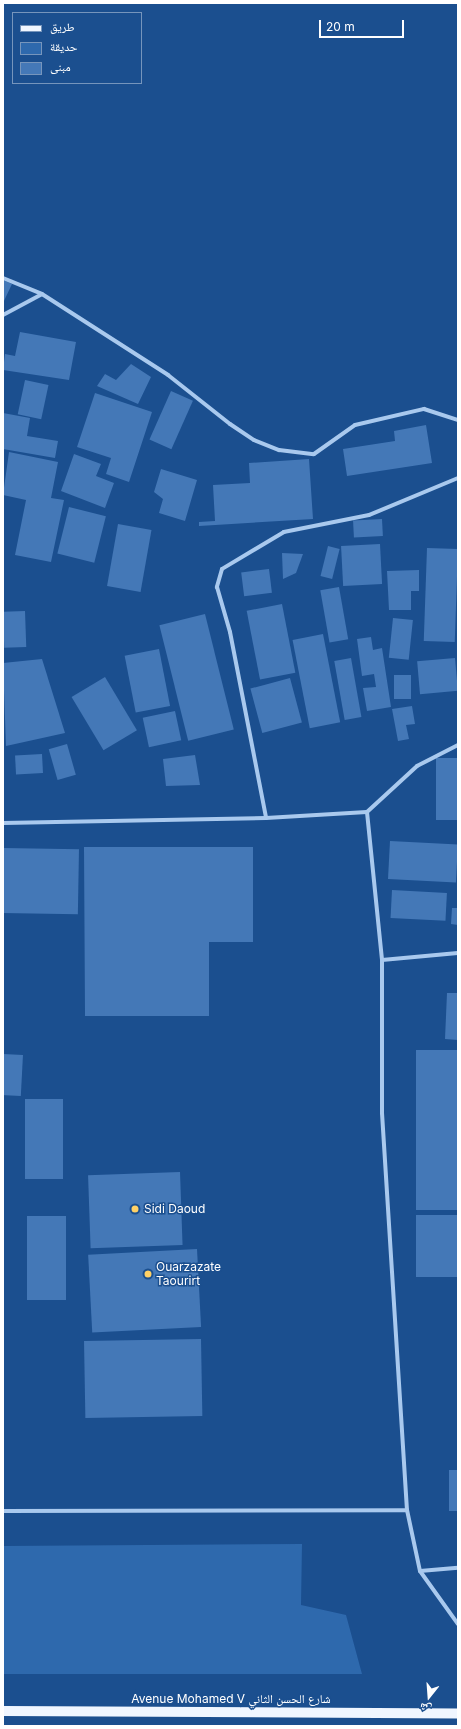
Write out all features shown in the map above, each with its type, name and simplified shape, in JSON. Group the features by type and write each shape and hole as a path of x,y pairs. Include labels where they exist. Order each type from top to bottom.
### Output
{"main road":[{"name":"Avenue Mohamed V شارع الحسن الثاني","path":"3,1711 458,1713"}],"street":[{"path":"3,278 42,294 168,375 236,428 254,440 279,450 314,454 355,425 424,409 458,420"},
{"path":"3,316 42,294"},
{"path":"266,818 230,632 217,587 222,570 284,532 369,515 458,478"},
{"path":"3,822 266,818 366,812 416,766 458,745"},
{"path":"366,812 382,960 382,1113 407,1510 420,1571 458,1624"},
{"path":"382,960 458,953"},
{"path":"3,1511 407,1510"},
{"path":"420,1571 458,1568"}],"green space":[{"path":"302,1544 301,1605 346,1615 362,1674 3,1674 3,1546"}],"building":[{"path":"3,280 12,284 3,303"},
{"path":"20,332 76,342 69,380 3,370 5,354 15,356"},
{"path":"131,364 151,377 138,404 97,386 105,374 116,380"},
{"path":"25,380 48,385 41,419 18,414"},
{"path":"171,391 193,401 171,449 149,439"},
{"path":"95,393 152,412 129,482 106,474 111,458 77,447"},
{"path":"3,413 30,418 27,436 58,441 55,458 3,449"},
{"path":"426,425 432,463 347,476 343,449 395,441 394,431"},
{"path":"9,452 58,462 51,498 64,500 51,562 15,555 26,500 3,495"},
{"path":"74,454 101,464 96,476 114,483 105,508 61,491"},
{"path":"309,459 313,519 199,526 199,522 215,521 213,485 250,483 249,463"},
{"path":"161,469 197,480 185,521 159,513 163,499 154,492"},
{"path":"69,507 106,516 94,563 57,554"},
{"path":"382,519 383,536 354,537 353,521"},
{"path":"118,524 151,530 141,592 107,586"},
{"path":"380,544 382,584 343,586 341,546"},
{"path":"328,546 340,549 332,579 321,576"},
{"path":"427,548 458,549 455,642 424,641"},
{"path":"282,553 303,554 296,573 283,579"},
{"path":"269,569 272,593 244,596 241,572"},
{"path":"419,570 419,591 411,591 411,610 389,610 387,571"},
{"path":"339,587 348,639 329,642 320,590"},
{"path":"282,604 295,673 260,680 247,611"},
{"path":"25,611 26,647 4,648 3,612"},
{"path":"205,614 234,729 188,741 159,625"},
{"path":"393,618 413,620 409,660 389,658"},
{"path":"323,634 340,722 310,728 293,640"},
{"path":"371,637 373,650 382,648 391,707 367,711 363,688 376,687 374,674 362,676 357,639"},
{"path":"159,649 170,706 136,713 125,656"},
{"path":"351,658 361,717 345,720 334,661"},
{"path":"455,658 458,691 420,694 417,661"},
{"path":"42,659 65,733 6,746 3,663"},
{"path":"394,675 411,675 411,699 394,699"},
{"path":"105,677 137,730 104,750 72,697"},
{"path":"290,678 302,722 262,733 250,689"},
{"path":"412,706 415,724 406,725 409,739 398,741 392,709"},
{"path":"175,711 181,740 149,747 143,718"},
{"path":"67,744 76,775 58,780 49,749"},
{"path":"42,754 43,773 16,774 15,755"},
{"path":"195,755 200,785 166,786 163,759"},
{"path":"436,758 458,758 458,820 436,820"},
{"path":"390,841 458,845 456,883 388,879"},
{"path":"84,847 253,847 253,942 209,942 209,1016 85,1016"},
{"path":"3,848 79,849 78,914 3,913"},
{"path":"392,890 447,893 445,921 391,918"},
{"path":"452,908 458,908 458,925 451,924"},
{"path":"447,993 458,993 458,1040 445,1039"},
{"path":"416,1050 458,1050 458,1210 416,1210"},
{"path":"3,1054 23,1055 21,1096 3,1095"},
{"path":"25,1099 63,1099 63,1179 25,1179"},
{"name":"Sidi Daoud","path":"180,1172 183,1245 91,1248 88,1175"},
{"path":"416,1215 458,1215 458,1277 416,1277"},
{"path":"27,1216 66,1216 66,1300 27,1300"},
{"path":"197,1249 201,1327 92,1333 88,1255"},
{"path":"201,1339 202,1416 85,1418 84,1341"},
{"path":"449,1470 458,1470 458,1511 449,1511"}],"place":[{"name":"Sidi Daoud","path":"135,1209"},
{"name":"Ouarzazate Taourirt","path":"148,1274"}]}
